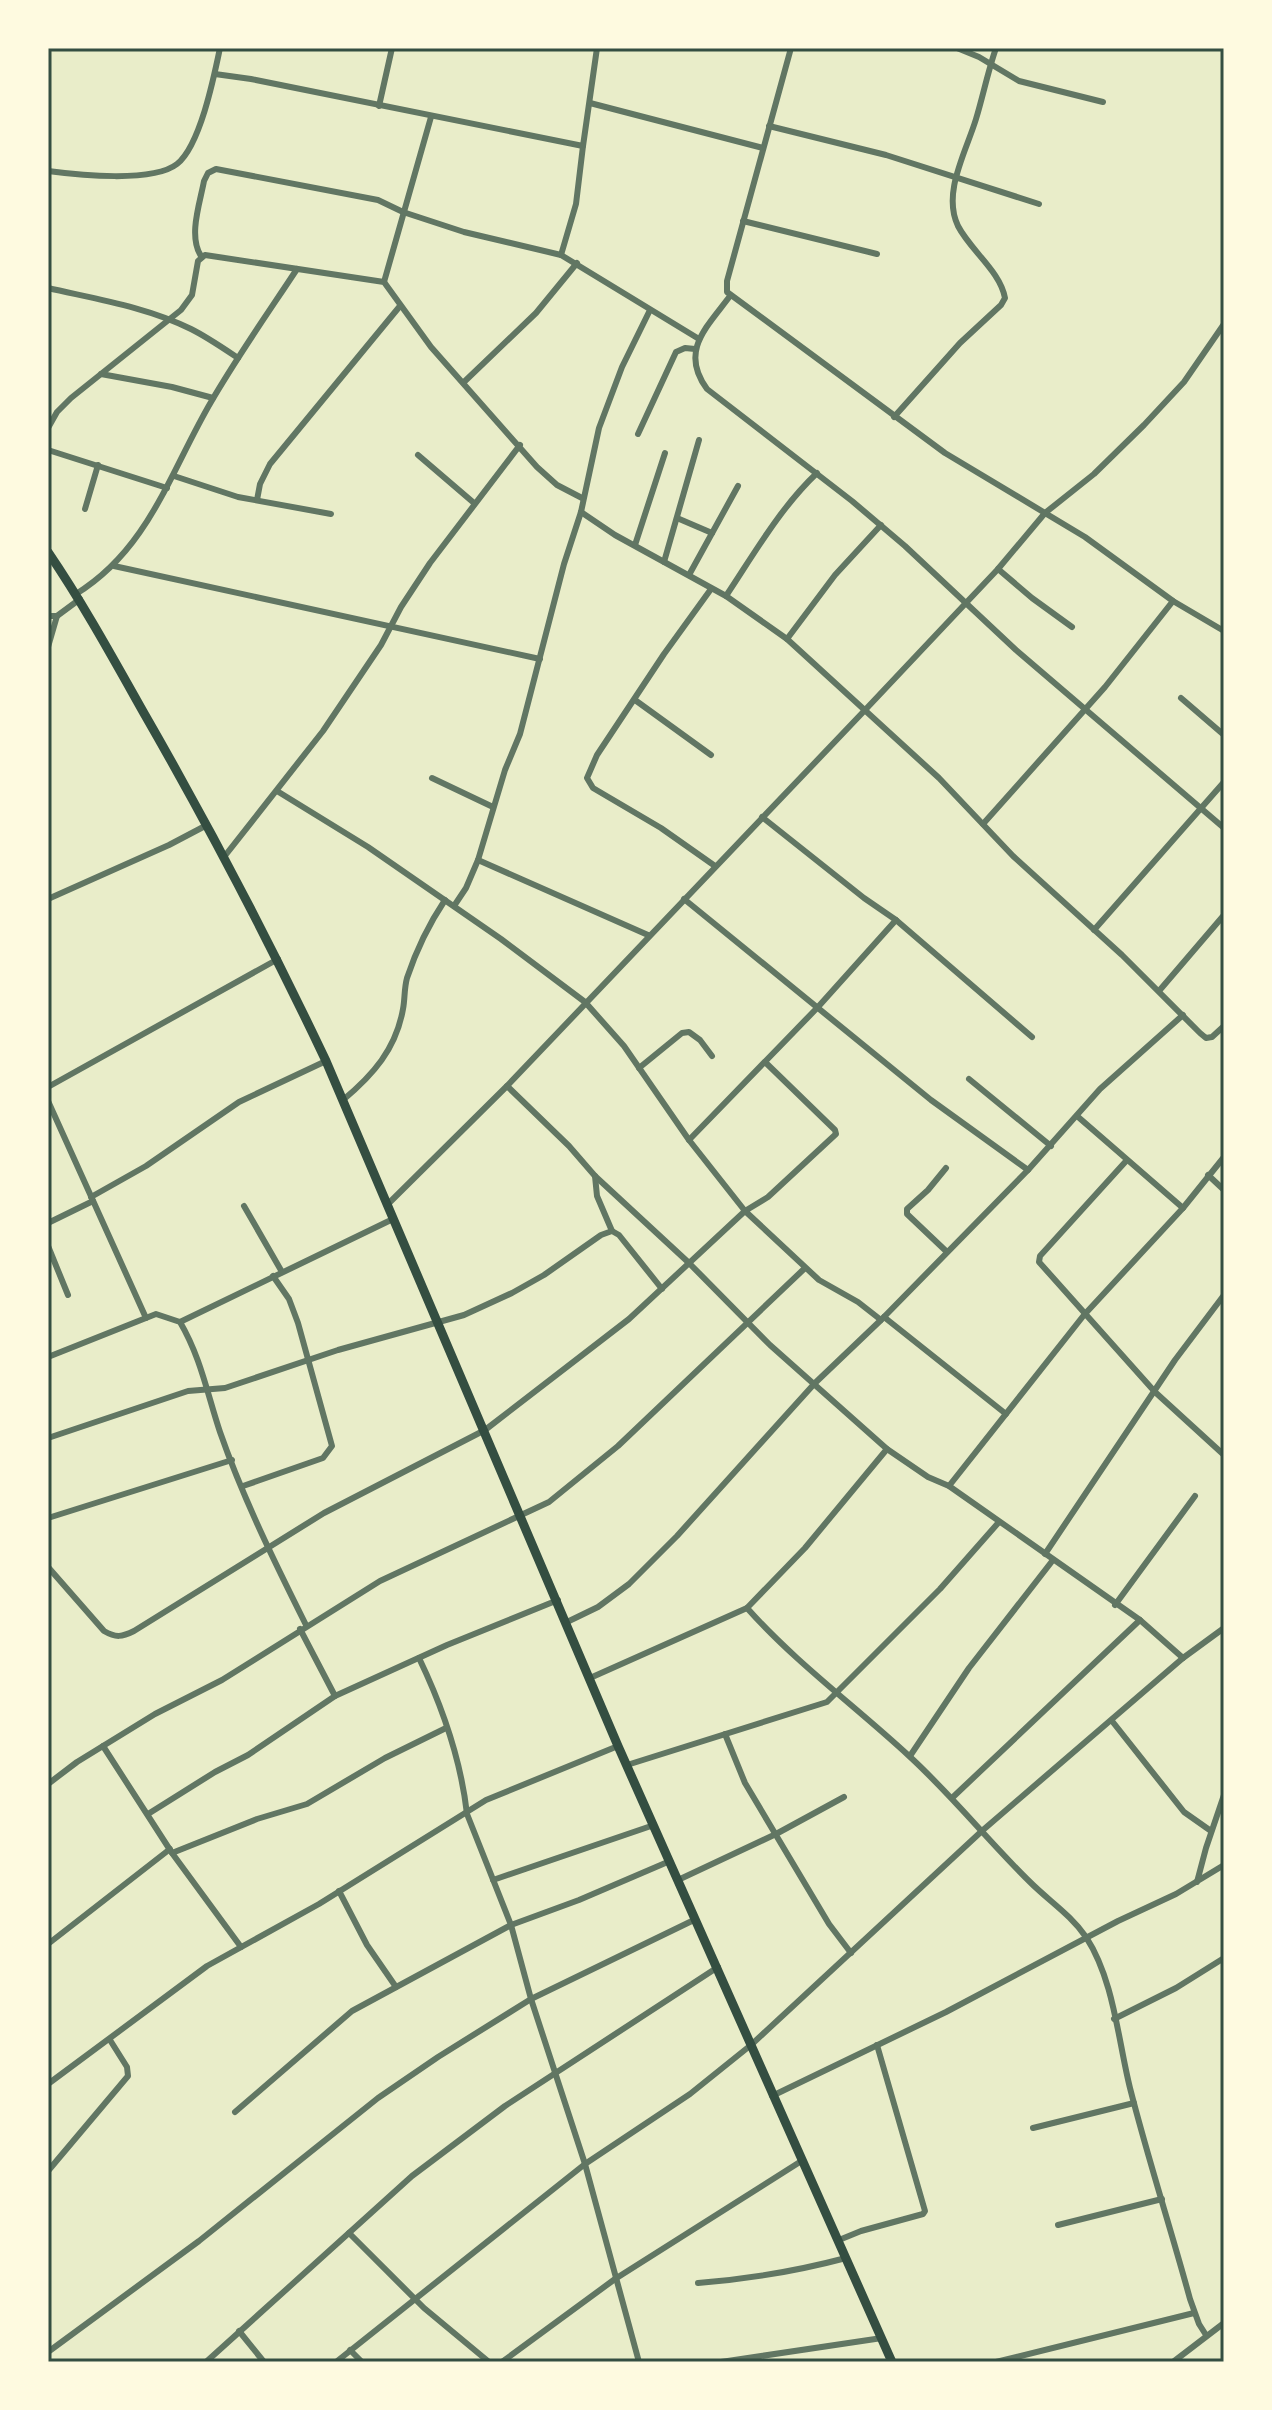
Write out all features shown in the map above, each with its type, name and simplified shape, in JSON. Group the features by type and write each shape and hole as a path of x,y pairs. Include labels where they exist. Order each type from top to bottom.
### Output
{"main road":[{"path":"48,552 78,596 207,825 278,959 326,1061 618,1746 892,2362"}],"street":[{"path":"48,171 120,176 155,173 175,166 186,155 193,141 215,74 220,48"},
{"path":"379,106 392,48"},
{"path":"561,255 576,204 597,48"},
{"path":"791,48 727,281 727,292 945,453 1085,537 1173,601 1224,631"},
{"path":"957,48 1019,81 1103,102"},
{"path":"894,417 1005,298 1003,288 972,249 953,212 957,176 996,48"},
{"path":"215,74 583,146"},
{"path":"590,103 763,148"},
{"path":"384,282 431,117"},
{"path":"769,126 874,151 1039,204"},
{"path":"48,428 57,412 71,398 171,320 192,295 201,256 195,248 194,238 204,181 208,173 216,169 378,200 403,212 464,232 561,255 699,339"},
{"path":"743,221 877,254"},
{"path":"201,256 384,282 431,347 546,476 582,498"},
{"path":"464,382 536,313 577,263"},
{"path":"48,647 57,616 114,566 149,520 213,398 297,269"},
{"path":"48,288 171,320 202,334 238,358"},
{"path":"730,296 695,349 695,366 707,389 881,525 1016,650 1224,828"},
{"path":"257,500 263,476 278,453 400,306"},
{"path":"454,906 478,860 493,807 520,734 611,392 650,310"},
{"path":"388,1204 507,1086 866,709 998,569 1045,513 1094,474 1144,425 1184,382 1224,324"},
{"path":"638,434 676,352 685,348 695,349"},
{"path":"101,374 213,398"},
{"path":"664,562 699,440"},
{"path":"224,857 323,731 430,563 520,445"},
{"path":"48,450 167,488"},
{"path":"635,545 665,453"},
{"path":"418,455 474,503"},
{"path":"85,509 98,465"},
{"path":"726,596 774,525 817,473"},
{"path":"174,476 216,491 331,514"},
{"path":"689,575 738,486"},
{"path":"581,512 615,535 726,596 787,639 866,709 1013,856 1206,1038 1212,1037 1224,1026"},
{"path":"677,518 712,533"},
{"path":"787,639 835,575 881,525"},
{"path":"114,566 540,659"},
{"path":"998,569 1072,627"},
{"path":"711,589 597,755 588,773 588,783 715,866"},
{"path":"983,824 1135,652 1173,601"},
{"path":"48,616 57,616"},
{"path":"1181,698 1224,735"},
{"path":"635,700 711,755"},
{"path":"432,778 493,807"},
{"path":"1094,930 1224,782"},
{"path":"277,791 368,847 585,1002 600,1017 745,1211 819,1280 883,1318 1006,1414"},
{"path":"762,817 896,920 1032,1037"},
{"path":"48,899 207,825"},
{"path":"478,860 648,935"},
{"path":"684,899 931,1100 1028,1170"},
{"path":"343,1100 375,1072 387,1054 399,1024 408,977 432,921 445,900"},
{"path":"1159,991 1224,915"},
{"path":"689,1140 818,1007 896,920"},
{"path":"48,1087 278,959"},
{"path":"567,1622 598,1607 629,1584 677,1536 815,1383 1028,1170 1100,1089 1183,1015"},
{"path":"639,1068 682,1033 689,1032 700,1040 712,1056"},
{"path":"48,1223 146,1166 239,1102 326,1061"},
{"path":"48,1567 51,1576 104,1631 122,1637 324,1513 485,1430 629,1319 745,1211 768,1197 836,1134 765,1062"},
{"path":"969,1079 1051,1146"},
{"path":"507,1086 595,1176 688,1262 748,1323 887,1449 928,1477 949,1486 1140,1620 1183,1658"},
{"path":"48,1101 51,1118 146,1318"},
{"path":"1077,1116 1183,1208"},
{"path":"949,1486 1084,1315 1183,1208 1224,1157"},
{"path":"1127,1160 1040,1256 1041,1267 1155,1392 1224,1453"},
{"path":"946,1168 907,1209 907,1214 947,1252"},
{"path":"1208,1175 1224,1190"},
{"path":"595,1176 597,1196 612,1231 619,1235 662,1289"},
{"path":"244,1206 282,1272"},
{"path":"180,1322 393,1219"},
{"path":"48,1438 188,1391 210,1391 464,1315 544,1275 601,1235 612,1231"},
{"path":"48,1246 68,1295"},
{"path":"48,1784 155,1714 232,1673 303,1627 420,1561 549,1502 618,1446 805,1268"},
{"path":"243,1486 323,1458 329,1452 330,1439 289,1299 273,1276"},
{"path":"1045,1554 1175,1360 1224,1295"},
{"path":"48,1357 156,1314 180,1322 193,1347 210,1391 220,1431 268,1548 335,1696"},
{"path":"590,1678 747,1608 805,1548 887,1449"},
{"path":"48,1518 232,1460"},
{"path":"1115,1605 1195,1496"},
{"path":"627,1765 827,1702 940,1589 999,1522"},
{"path":"910,1756 969,1668 1053,1560"},
{"path":"148,1814 248,1755 335,1696 558,1600"},
{"path":"747,1608 776,1641 910,1756 1030,1882 1058,1905 1087,1939 1102,1973 1134,2103 1194,2313 1206,2335"},
{"path":"952,1798 1140,1620"},
{"path":"336,2362 585,2164 690,2094 751,2045 983,1830 1183,1658 1224,1628"},
{"path":"419,1658 434,1690 446,1728 465,1795 467,1814 511,1925 531,1999 585,2164 639,2362"},
{"path":"1112,1721 1184,1812 1211,1831"},
{"path":"48,1944 171,1851 307,1804 385,1758 446,1728"},
{"path":"725,1734 745,1783 829,1924 851,1953"},
{"path":"103,1746 171,1851 241,1947"},
{"path":"48,2084 207,1966 339,1891 486,1800 618,1746"},
{"path":"1197,1882 1224,1795"},
{"path":"678,1880 776,1834 844,1797"},
{"path":"493,1880 654,1825"},
{"path":"235,2112 352,2011 511,1925 670,1861"},
{"path":"772,2096 1087,1939 1224,1865"},
{"path":"339,1891 367,1945 396,1987"},
{"path":"48,2352 199,2241 378,2098 531,1999 696,1919"},
{"path":"1114,2019 1176,1988 1224,1958"},
{"path":"206,2362 412,2176 505,2106 718,1967"},
{"path":"48,2171 128,2076 127,2067 110,2040"},
{"path":"839,2240 923,2214 926,2208 877,2045"},
{"path":"1033,2128 1134,2103"},
{"path":"502,2362 615,2279 803,2160"},
{"path":"1058,2225 1162,2199"},
{"path":"349,2233 414,2298 489,2362"},
{"path":"698,2283 750,2279 846,2258"},
{"path":"996,2362 1194,2313"},
{"path":"1176,2361 1224,2323"},
{"path":"239,2331 264,2362"},
{"path":"721,2362 882,2338"},
{"path":"350,2350 362,2362"}]}
